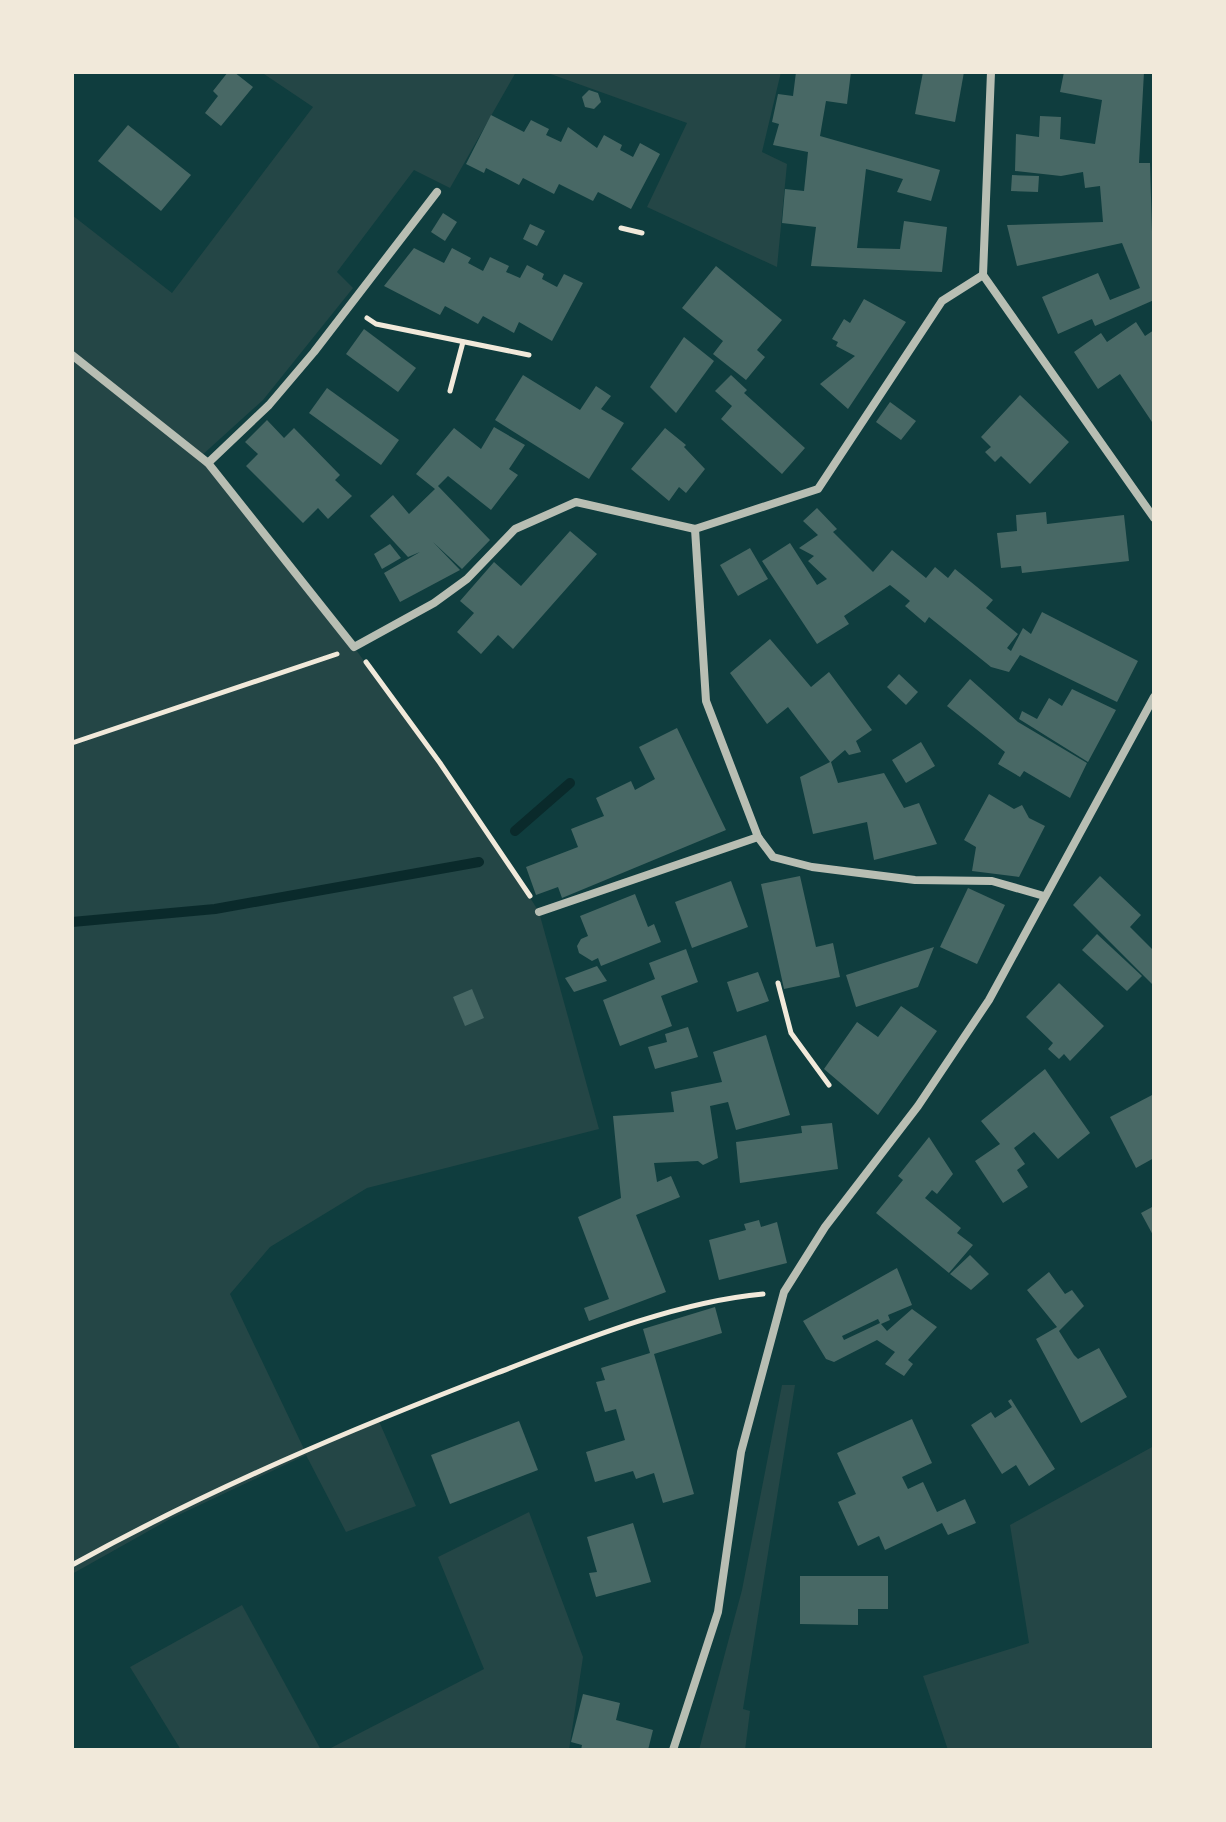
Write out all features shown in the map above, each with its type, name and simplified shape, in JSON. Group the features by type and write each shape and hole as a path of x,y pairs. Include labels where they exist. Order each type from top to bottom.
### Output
{"street":[{"path":"991,72 983,275 1154,518"},
{"path":"208,463 269,405 437,192"},
{"path":"72,355 208,463 354,647 434,603 467,579 515,529 576,502 695,529 818,489 942,301 983,275"},
{"path":"695,529 706,701 758,837 773,857 812,867 915,880 992,881 1044,896"},
{"path":"673,1750 718,1612 741,1452 784,1292 825,1227 918,1106 989,1000 1154,697"},
{"path":"539,912 758,837"}],"path":[{"path":"621,228 642,233"},
{"path":"349,307 376,324 529,355"},
{"path":"450,391 463,342"},
{"path":"72,743 301,669 354,647 484,826 539,912"},
{"path":"778,983 791,1033 829,1085"},
{"path":"72,1565 167,1512 289,1455 554,1351 729,1297 784,1292"}],"shaded area":[{"path":"261,72 516,72 450,188 414,170 337,272 353,288 263,400 200,457 354,647 501,851 539,912 599,1129 367,1188 270,1247 230,1294 304,1449 378,1419 416,1506 346,1532 306,1455 170,1519 72,1574 72,215 172,293 313,107"},
{"path":"545,72 781,72 762,152 787,164 777,267 647,207 687,123"},
{"path":"782,1385 795,1385 743,1709 750,1711 745,1750 699,1750 742,1590"},
{"path":"1154,1446 1154,1750 948,1750 923,1676 1029,1643 1010,1525"},
{"path":"529,1512 583,1657 569,1750 327,1750 484,1669 438,1557"},
{"path":"242,1605 321,1750 181,1750 130,1667"}],"building":[{"path":"228,72 234,72 253,87 221,126 205,113 218,96 213,91"},
{"path":"796,72 851,72 847,104 826,101 820,136 940,170 931,201 897,192 903,179 866,169 857,248 900,249 904,221 947,227 942,272 811,266 816,227 782,223 785,189 804,191 808,152 773,145 779,124 772,122 778,94 793,96"},
{"path":"923,72 964,72 955,122 915,114"},
{"path":"1064,72 1144,72 1139,163 1150,163 1154,300 1095,326 1092,319 1058,334 1042,297 1098,273 1110,300 1140,288 1122,243 1017,266 1007,225 1103,222 1100,186 1085,188 1083,172 1061,176 1015,171 1016,134 1039,137 1040,116 1061,117 1060,139 1095,144 1102,100 1060,92"},
{"path":"589,90 598,93 601,102 594,109 585,107 582,97"},
{"path":"491,115 524,132 531,120 549,129 546,135 561,142 568,127 597,148 604,135 622,145 620,150 633,157 640,143 660,154 631,209 598,192 593,201 559,184 554,194 523,178 519,185 486,168 484,173 466,164"},
{"path":"128,125 191,175 161,211 98,161"},
{"path":"1012,175 1039,176 1038,192 1011,191"},
{"path":"443,213 457,222 445,241 431,232"},
{"path":"530,224 545,231 537,246 523,239"},
{"path":"414,248 444,263 452,248 471,258 468,263 483,271 490,257 509,266 506,272 520,278 527,265 544,274 542,279 557,287 564,274 583,283 552,341 519,322 514,333 483,316 478,324 445,306 440,315 384,286"},
{"path":"716,266 782,320 757,350 765,357 746,380 713,354 723,341 682,308"},
{"path":"864,299 906,322 848,409 820,384 855,356 836,346 838,342 832,339 844,319 850,323"},
{"path":"1136,322 1145,336 1154,330 1154,425 1120,374 1098,389 1074,352 1101,333 1107,342"},
{"path":"364,329 416,368 398,392 346,354"},
{"path":"684,337 714,361 676,413 650,387"},
{"path":"523,375 580,410 596,386 611,396 601,409 624,423 589,479 495,420"},
{"path":"731,375 747,390 744,393 805,448 782,474 721,419 732,406 715,391"},
{"path":"327,388 399,440 381,465 309,413"},
{"path":"1020,395 1069,442 1030,484 1001,456 995,462 985,452 991,447 981,437"},
{"path":"890,402 916,421 901,440 876,422"},
{"path":"267,420 284,438 294,428 340,475 335,480 352,496 328,519 318,508 303,523 246,466 258,454 245,442"},
{"path":"494,427 525,445 509,469 518,475 491,510 448,476 438,486 490,540 462,569 433,542 460,570 400,602 384,573 420,552 408,557 370,516 393,495 409,514 435,489 416,474 454,428 481,449"},
{"path":"665,428 686,445 684,447 705,469 686,493 679,487 669,501 631,469"},
{"path":"817,508 837,529 833,532 873,572 892,550 926,578 935,567 948,578 955,569 993,600 986,608 1018,634 1007,648 1011,651 1023,628 1031,634 1042,612 1138,661 1117,702 1020,655 1009,672 991,667 929,617 925,623 905,606 910,601 890,585 844,616 849,624 817,644 762,561 790,543 817,585 827,579 808,561 814,556 799,548 818,535 803,521"},
{"path":"1046,512 1047,524 1124,515 1129,561 1022,573 1021,566 1001,568 997,533 1017,531 1016,515"},
{"path":"570,531 597,554 513,649 498,635 481,654 457,632 474,613 460,601 494,562 521,586"},
{"path":"390,544 401,558 382,569 374,554"},
{"path":"750,548 768,579 738,596 720,565"},
{"path":"770,639 811,687 829,672 872,730 856,741 861,752 849,755 845,750 831,762 838,783 884,773 904,808 919,803 937,844 874,860 867,822 813,834 800,777 830,762 788,707 767,724 730,673"},
{"path":"899,674 918,692 906,705 887,687"},
{"path":"970,679 1018,722 1087,763 1070,798 1024,771 1020,777 998,764 1005,752 947,706"},
{"path":"1072,689 1116,710 1088,762 1019,719 1022,711 1037,719 1049,698 1062,706"},
{"path":"677,728 726,830 562,898 558,887 536,895 526,867 578,847 571,829 604,816 596,798 631,781 635,790 655,779 639,747"},
{"path":"921,742 935,766 906,783 892,760"},
{"path":"989,794 1014,809 1022,805 1029,818 1045,826 1019,877 972,871 976,847 964,840"},
{"path":"800,876 816,947 833,943 840,977 784,989 761,884"},
{"path":"1100,876 1141,915 1130,927 1154,951 1154,986 1073,905"},
{"path":"731,881 748,927 692,948 675,902"},
{"path":"968,888 1005,905 977,964 940,947"},
{"path":"635,894 648,927 654,924 661,942 601,966 598,958 592,961 579,953 577,946 581,939 588,936 580,916"},
{"path":"1097,934 1142,976 1127,991 1082,950"},
{"path":"934,947 918,987 856,1007 846,975"},
{"path":"686,949 698,982 661,996 672,1026 620,1046 603,1000 655,979 649,963"},
{"path":"597,966 607,981 574,992 565,978"},
{"path":"758,972 769,1001 737,1012 727,982"},
{"path":"1059,983 1104,1026 1070,1061 1064,1054 1059,1059 1048,1049 1053,1043 1026,1017"},
{"path":"472,989 484,1018 465,1026 453,997"},
{"path":"901,1006 937,1031 878,1115 824,1069 857,1022 878,1037"},
{"path":"688,1027 698,1057 655,1069 648,1047 667,1042 665,1034"},
{"path":"766,1035 790,1115 736,1130 728,1102 710,1106 718,1158 703,1165 698,1161 654,1163 657,1182 671,1176 680,1197 636,1215 666,1292 589,1321 584,1308 609,1299 578,1217 621,1198 613,1116 674,1112 671,1092 722,1082 713,1052"},
{"path":"1045,1069 1090,1133 1058,1159 1034,1132 1014,1148 1025,1164 1017,1170 1028,1187 1003,1203 975,1161 1000,1144 981,1121"},
{"path":"1154,1094 1154,1158 1136,1168 1110,1117"},
{"path":"832,1123 838,1169 740,1183 736,1142 802,1133 801,1126"},
{"path":"929,1137 953,1174 937,1194 932,1190 925,1198 961,1228 957,1233 973,1245 949,1273 876,1213 903,1180 898,1176"},
{"path":"1154,1206 1154,1237 1141,1213"},
{"path":"759,1220 761,1227 777,1222 787,1263 719,1280 709,1240 746,1230 744,1224"},
{"path":"970,1255 989,1274 971,1290 950,1274"},
{"path":"897,1268 912,1305 888,1315 890,1320 881,1324 887,1331 912,1309 937,1327 908,1360 913,1364 904,1376 885,1364 895,1352 877,1340 834,1362 826,1359 803,1321","holes":["878,1319 880,1323 844,1340 842,1336"]},
{"path":"1049,1272 1065,1294 1072,1290 1084,1306 1059,1331 1078,1359 1099,1348 1127,1397 1081,1423 1036,1339 1057,1327 1027,1290"},
{"path":"715,1307 722,1333 654,1354 694,1494 663,1503 654,1473 636,1479 633,1471 595,1482 586,1452 625,1440 616,1409 605,1412 596,1382 605,1380 601,1368 650,1353 643,1329"},
{"path":"1011,1399 1055,1469 1029,1486 1016,1465 1002,1474 971,1425 991,1412 995,1418 1012,1407 1008,1401"},
{"path":"912,1419 932,1463 902,1477 908,1489 923,1482 937,1512 965,1499 976,1523 948,1535 942,1523 885,1550 879,1536 858,1546 838,1502 856,1494 837,1453"},
{"path":"519,1421 538,1470 450,1504 431,1455"},
{"path":"633,1523 651,1582 596,1597 589,1573 597,1572 587,1537"},
{"path":"800,1576 888,1576 888,1609 858,1609 858,1625 800,1624"},
{"path":"583,1694 620,1703 616,1720 653,1730 648,1750 581,1750 582,1745 571,1742"}],"waterway":[{"path":"515,831 570,783"},
{"path":"72,922 215,909 479,862"}]}
